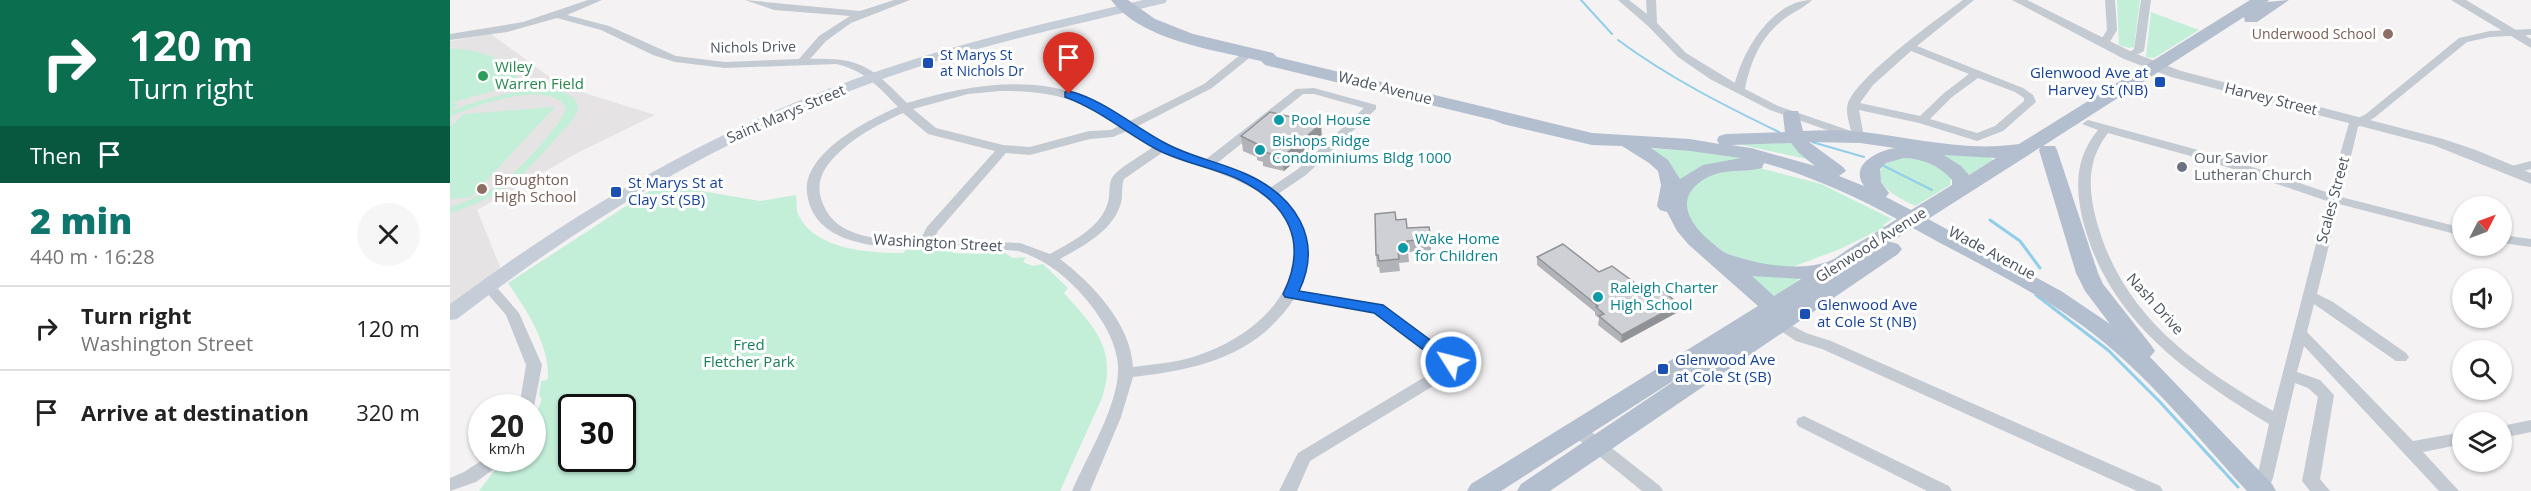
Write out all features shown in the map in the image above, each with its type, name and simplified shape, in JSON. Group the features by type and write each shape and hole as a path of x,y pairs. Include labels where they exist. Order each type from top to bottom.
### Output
{"main road":[{"name":"Saint Marys Street","path":"450,314 589,215 689,157 776,116 875,77 983,44 1116,5 1160,0"},
{"name":"Glenwood Avenue","path":"2038,149 2096,127 2163,69 2261,0"},
{"name":"Glenwood Avenue","path":"1480,491 1775,315 2163,69 2281,0"},
{"name":"Wade Avenue","path":"1116,5 1128,24 1146,32 1499,116 1555,132 1621,141 1729,150 1832,176 2053,296 2092,321 2141,362 2269,487"},
{"name":"Wade Avenue","path":"1116,5 1161,28 1267,57 1271,61"},
{"name":"Wade Avenue","path":"1499,116 1506,115 1593,134 1707,142 1784,157 1879,193 2072,298 2109,324 2144,352 2269,487"},
{"path":"1792,116 1796,137 1808,153 1832,176"},
{"path":"1707,142 1796,137 1858,137 1942,149 1982,152 2038,149 2093,286 2144,352"},
{"path":"1858,137 1934,157 1954,168 1962,179 1962,189"},
{"path":"1621,141 1644,152 1663,166 1669,174 1672,184 1667,210 1680,235 1775,315"},
{"path":"1982,152 2011,165"},
{"path":"1879,193 1869,177 1870,168 1877,160 1905,153 1934,157"},
{"path":"1775,315 1714,254 1693,239 1679,218 1678,198 1683,188 1692,179 1710,169 1743,163 1767,165 1809,175 1832,176"},
{"name":"Glenwood Avenue","path":"1937,211 1962,189 2011,165"},
{"name":"Glenwood Avenue","path":"1530,491 1598,446 1775,315 1833,268 1905,232"},
{"path":"1714,254 1741,266 1776,273 1833,268"}],"street":[{"path":"450,37 502,30 556,15 597,0"},
{"path":"750,0 774,7 861,14"},
{"path":"802,62 813,46 826,34 861,14 905,0"},
{"path":"1623,0 1653,24 1663,37 1689,60 1739,90 1792,116 1858,137 1853,105 1865,86 1969,0"},
{"path":"1651,0 1653,24"},
{"path":"1739,90 1746,59 1754,44 1779,18 1807,0"},
{"name":"Harvey Street","path":"2018,0 2128,56 2163,69 2449,145 2531,179"},
{"path":"2104,44 2112,30 2110,0"},
{"path":"2128,56 2139,51 2146,0"},
{"path":"2457,0 2531,44"},
{"name":"Nichols Drive","path":"556,15 605,28 657,53 675,59 725,65 843,62 862,68 875,77 932,131 1003,149 1030,151 1089,135 1113,133 1130,126 1208,86 1244,57"},
{"path":"2358,121 2370,116 2463,40 2511,32 2531,32"},
{"path":"1853,105 1922,120 1965,135 1986,136 2001,127 2030,102 2029,97 2019,90 1911,47"},
{"path":"1922,120 1948,95 1977,73"},
{"name":"Washington Street","path":"1081,491 1114,410 1126,373 1122,347 1115,328 1103,310 1050,259 1020,247 879,242 850,236 831,227 817,211 813,195 814,181 821,166 838,148 867,127 906,108 976,91 1025,87 1046,89 1086,100 1162,147 1242,176 1270,194 1293,218 1302,240 1299,277 1274,316 1232,346 1186,364 1126,373"},
{"path":"1209,163 1300,91 1314,91 1372,107 1302,172 1270,194"},
{"name":"Scales Street","path":"2269,487 2277,422 2333,199 2353,125 2358,121"},
{"path":"2096,127 2216,159 2333,199 2452,229"},
{"name":"Nash Drive","path":"2096,127 2088,152 2084,179 2090,225 2097,252 2111,281 2129,305 2181,356 2241,400 2277,422"},
{"path":"1050,259 1082,240 1101,223 1116,201 1114,184 1119,177 1162,147"},
{"path":"925,244 932,230 1003,149"},
{"path":"2512,170 2531,165"},
{"path":"2512,240 2531,243"},
{"path":"488,286 512,314 534,365 529,394"},
{"path":"1288,491 1304,457 1438,376 1451,362 1378,309 1290,294"},
{"path":"2309,296 2328,305 2402,357"},
{"path":"1775,315 1787,331 1815,343 1826,345 2154,491"},
{"path":"2300,333 2450,491"},
{"path":"2289,375 2314,384 2326,395 2311,481 2321,491"},
{"path":"1804,422 1942,491"},
{"path":"2512,430 2531,426"},
{"path":"1579,430 1654,491"},
{"path":"2410,448 2452,440"},
{"path":"450,485 477,472"}],"shaded area":[{"name":"Broughton High School","path":"491,34 562,86 655,115 579,152 477,210 501,269 450,305 450,41"}],"green space":[{"path":"2117,0 2140,0 2134,47 2119,45"},
{"path":"2151,12 2199,30 2154,58 2146,57"},
{"path":"450,49 480,53 502,62 511,68 516,76 517,84 451,103 458,104 451,111 498,96 538,89 556,90 570,95 578,105 571,121 523,173 485,199 450,213 450,207 483,194 507,179 548,136 566,108 558,99 545,95 529,95 493,101 450,117"},
{"path":"555,107 471,197 450,199 450,127 464,114"},
{"path":"1792,139 1811,160 1738,144"},
{"path":"1643,148 1708,152 1750,159 1682,182"},
{"path":"1938,154 1989,156 1993,160 1970,174 1966,174"},
{"path":"1902,157 1931,161 1951,177 1950,185 1915,206 1898,197 1883,185 1879,173 1884,164"},
{"path":"1752,166 1821,184 1892,219 1883,225 1885,227 1840,249 1792,267 1763,266 1724,254 1689,228 1684,197 1706,174"},
{"name":"Fred Fletcher Park","path":"660,184 760,201 796,195 798,214 806,226 817,235 844,247 890,253 903,253 908,248 953,247 953,253 979,254 999,250 1012,258 1026,257 1023,262 1033,266 1043,264 1068,288 1064,293 1085,317 1100,340 1105,352 1106,381 1102,398 1060,491 479,491 493,472 546,472 546,394 539,394 541,381 547,380 548,377 547,364 541,339 508,283"},
{"path":"1742,273 1797,278 1799,280 1773,297"}],"building":[{"path":"1270,112 1321,124 1282,157 1261,151 1264,148 1255,146 1257,144 1241,136"},
{"path":"1395,212 1396,220 1406,219 1407,228 1429,227 1431,239 1407,241 1408,250 1398,251 1399,259 1379,261 1376,255 1375,214"},
{"name":"Raleigh Charter High School","path":"1563,244 1599,272 1612,266 1646,291 1656,286 1679,304 1622,335 1599,316 1604,314 1596,307 1598,306 1537,257"}],"waterway":[{"path":"1581,0 1612,34"},
{"path":"1618,40 1696,90 1779,132"},
{"path":"1812,142 1864,157"},
{"path":"1884,166 1932,190"},
{"path":"1990,220 2020,241 2040,268"},
{"path":"2036,295 2108,350 2160,402 2238,487"}],"place":[{"name":"Underwood School","path":"2388,34"},
{"name":"St Marys St at Nichols Dr","path":"928,63"},
{"name":"Wiley Warren Field","path":"483,76"},
{"name":"Glenwood Ave at Harvey St (NB)","path":"2160,82"},
{"name":"Pool House","path":"1279,120"},
{"name":"Bishops Ridge Condominiums Bldg 1000","path":"1260,150"},
{"name":"Our Savior Lutheran Church","path":"2182,167"},
{"name":"Broughton High School","path":"482,189"},
{"name":"St Marys St at Clay St (SB)","path":"616,192"},
{"name":"Wake Home for Children","path":"1403,248"},
{"name":"Raleigh Charter High School","path":"1598,297"},
{"name":"Glenwood Ave at Cole St (NB)","path":"1805,314"},
{"name":"Glenwood Ave at Cole St (SB)","path":"1663,369"}],"route":[{"path":"1069,94 1086,100 1162,147 1242,176 1264,189 1284,206 1293,218 1302,240 1299,277 1290,294 1378,309 1451,362"}]}
